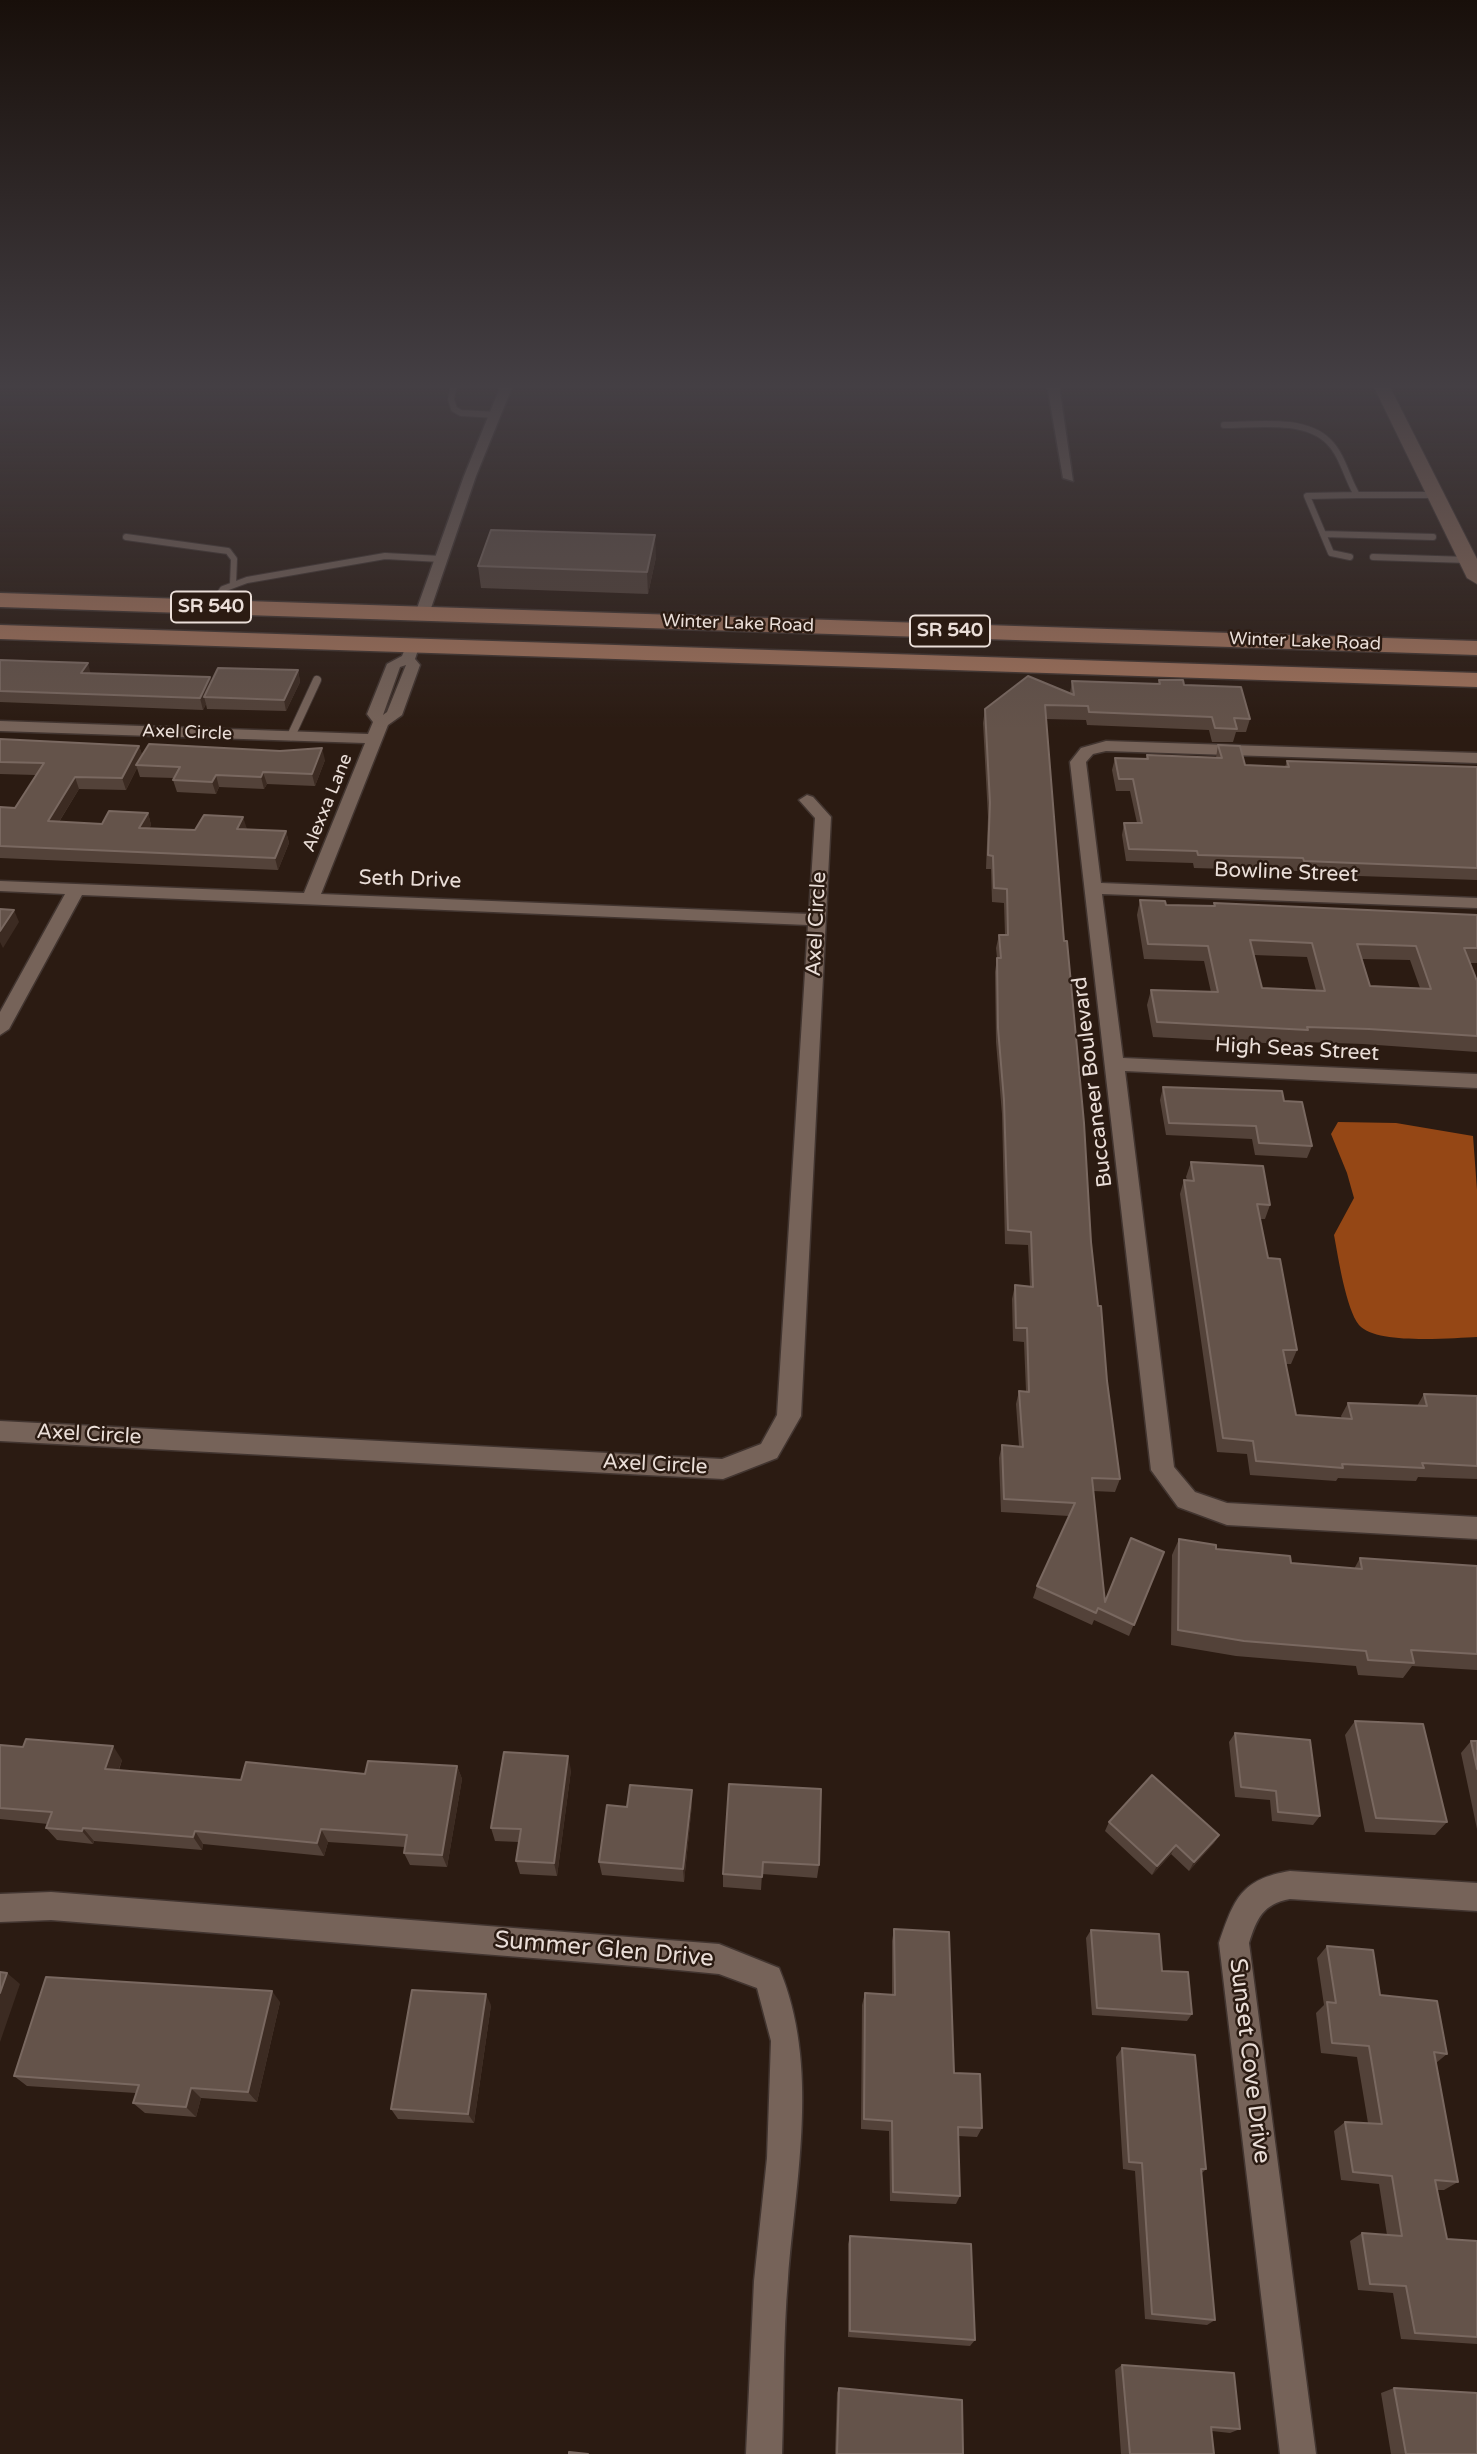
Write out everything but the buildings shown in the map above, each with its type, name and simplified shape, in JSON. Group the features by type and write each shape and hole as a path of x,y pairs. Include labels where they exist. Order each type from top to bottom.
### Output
{"main road":[{"name":"Winter Lake Road","path":"0,600 1477,648"},
{"path":"150,637 206,627 378,632 414,625 422,614"},
{"path":"410,652 417,638 438,632 722,638 754,632 762,625"},
{"name":"Winter Lake Road","path":"0,632 150,637 410,652 1477,680"}],"street":[{"path":"422,614 462,500"},
{"path":"1438,500 1477,578"},
{"name":"Alexxa Lane","path":"310,899 381,722 394,715 413,665 410,652"},
{"name":"Axel Circle","path":"0,726 374,739"},
{"name":"Buccaneer Boulevard","path":"1477,758 1105,746 1087,751 1078,762 1163,1471 1187,1500 1227,1514 1477,1528"},
{"name":"Axel Circle","path":"0,1431 723,1469 769,1451 789,1416 823,817 807,800"},
{"name":"Seth Drive","path":"0,886 817,920"},
{"name":"Bowline Street","path":"1093,888 1477,903"},
{"path":"0,1029 76,889"},
{"name":"High Seas Street","path":"1114,1064 1477,1081"},
{"name":"Sunset Cove Drive","path":"1298,2454 1234,1943 1246,1908 1267,1888 1290,1885 1477,1897"},
{"name":"Summer Glen Drive","path":"0,1908 51,1906 647,1952 719,1959 769,1978 786,2040 783,2158 771,2281 764,2454"}],"lane":[{"path":"1308,500 1331,553 1350,556"},
{"path":"1323,534 1433,537"},
{"path":"126,537 141,542 205,545 229,550 233,555 233,584"},
{"path":"211,607 223,589 233,584 385,556 441,559"},
{"path":"1373,557 1468,560"},
{"path":"291,736 317,680"}],"shaded area":[{"path":"1338,1122 1396,1123 1473,1136 1477,1190 1477,1337 1397,1338 1368,1331 1359,1325 1346,1295 1334,1235 1354,1198 1331,1134"}]}
